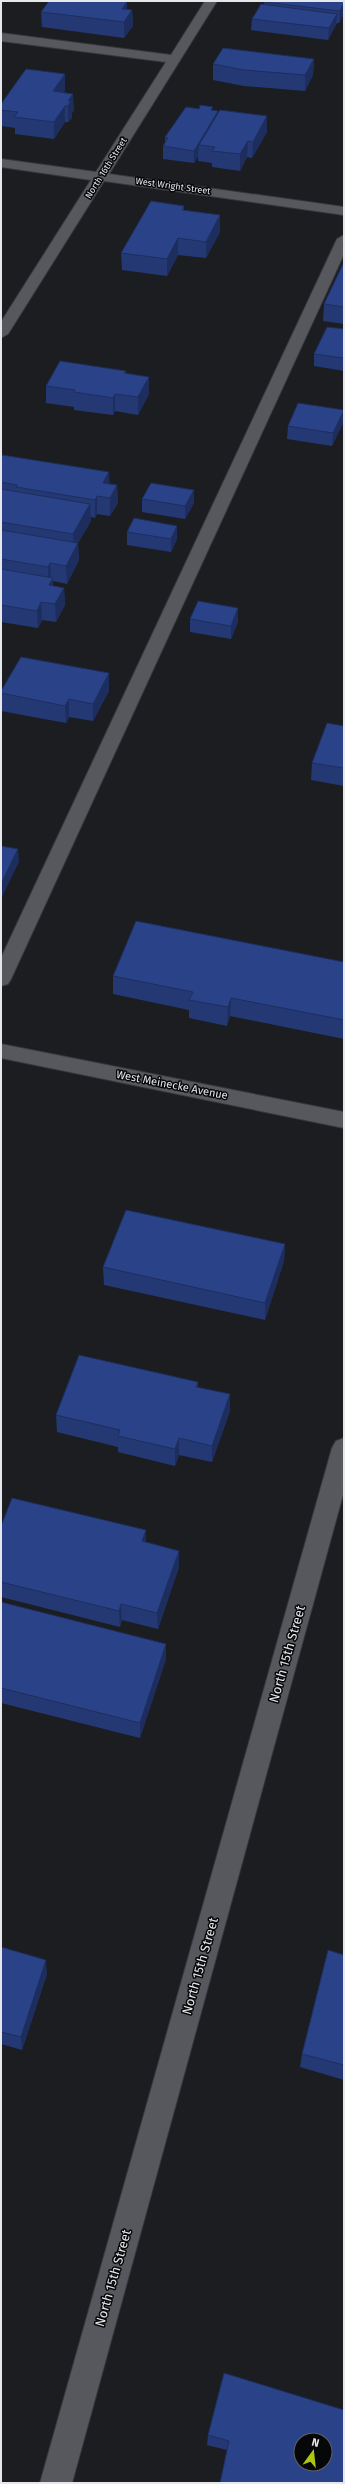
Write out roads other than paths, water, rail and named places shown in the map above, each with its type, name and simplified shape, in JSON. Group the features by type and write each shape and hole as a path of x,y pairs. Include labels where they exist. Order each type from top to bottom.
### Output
{"street":[{"name":"North 16th Street","path":"1,334 211,1"},
{"path":"1,37 174,59"},
{"name":"West Wright Street","path":"1,163 344,211"},
{"path":"1,979 344,239"},
{"name":"West Meinecke Avenue","path":"2,1053 344,1120"},
{"name":"North 15th Street","path":"56,2483 344,1448"}]}
